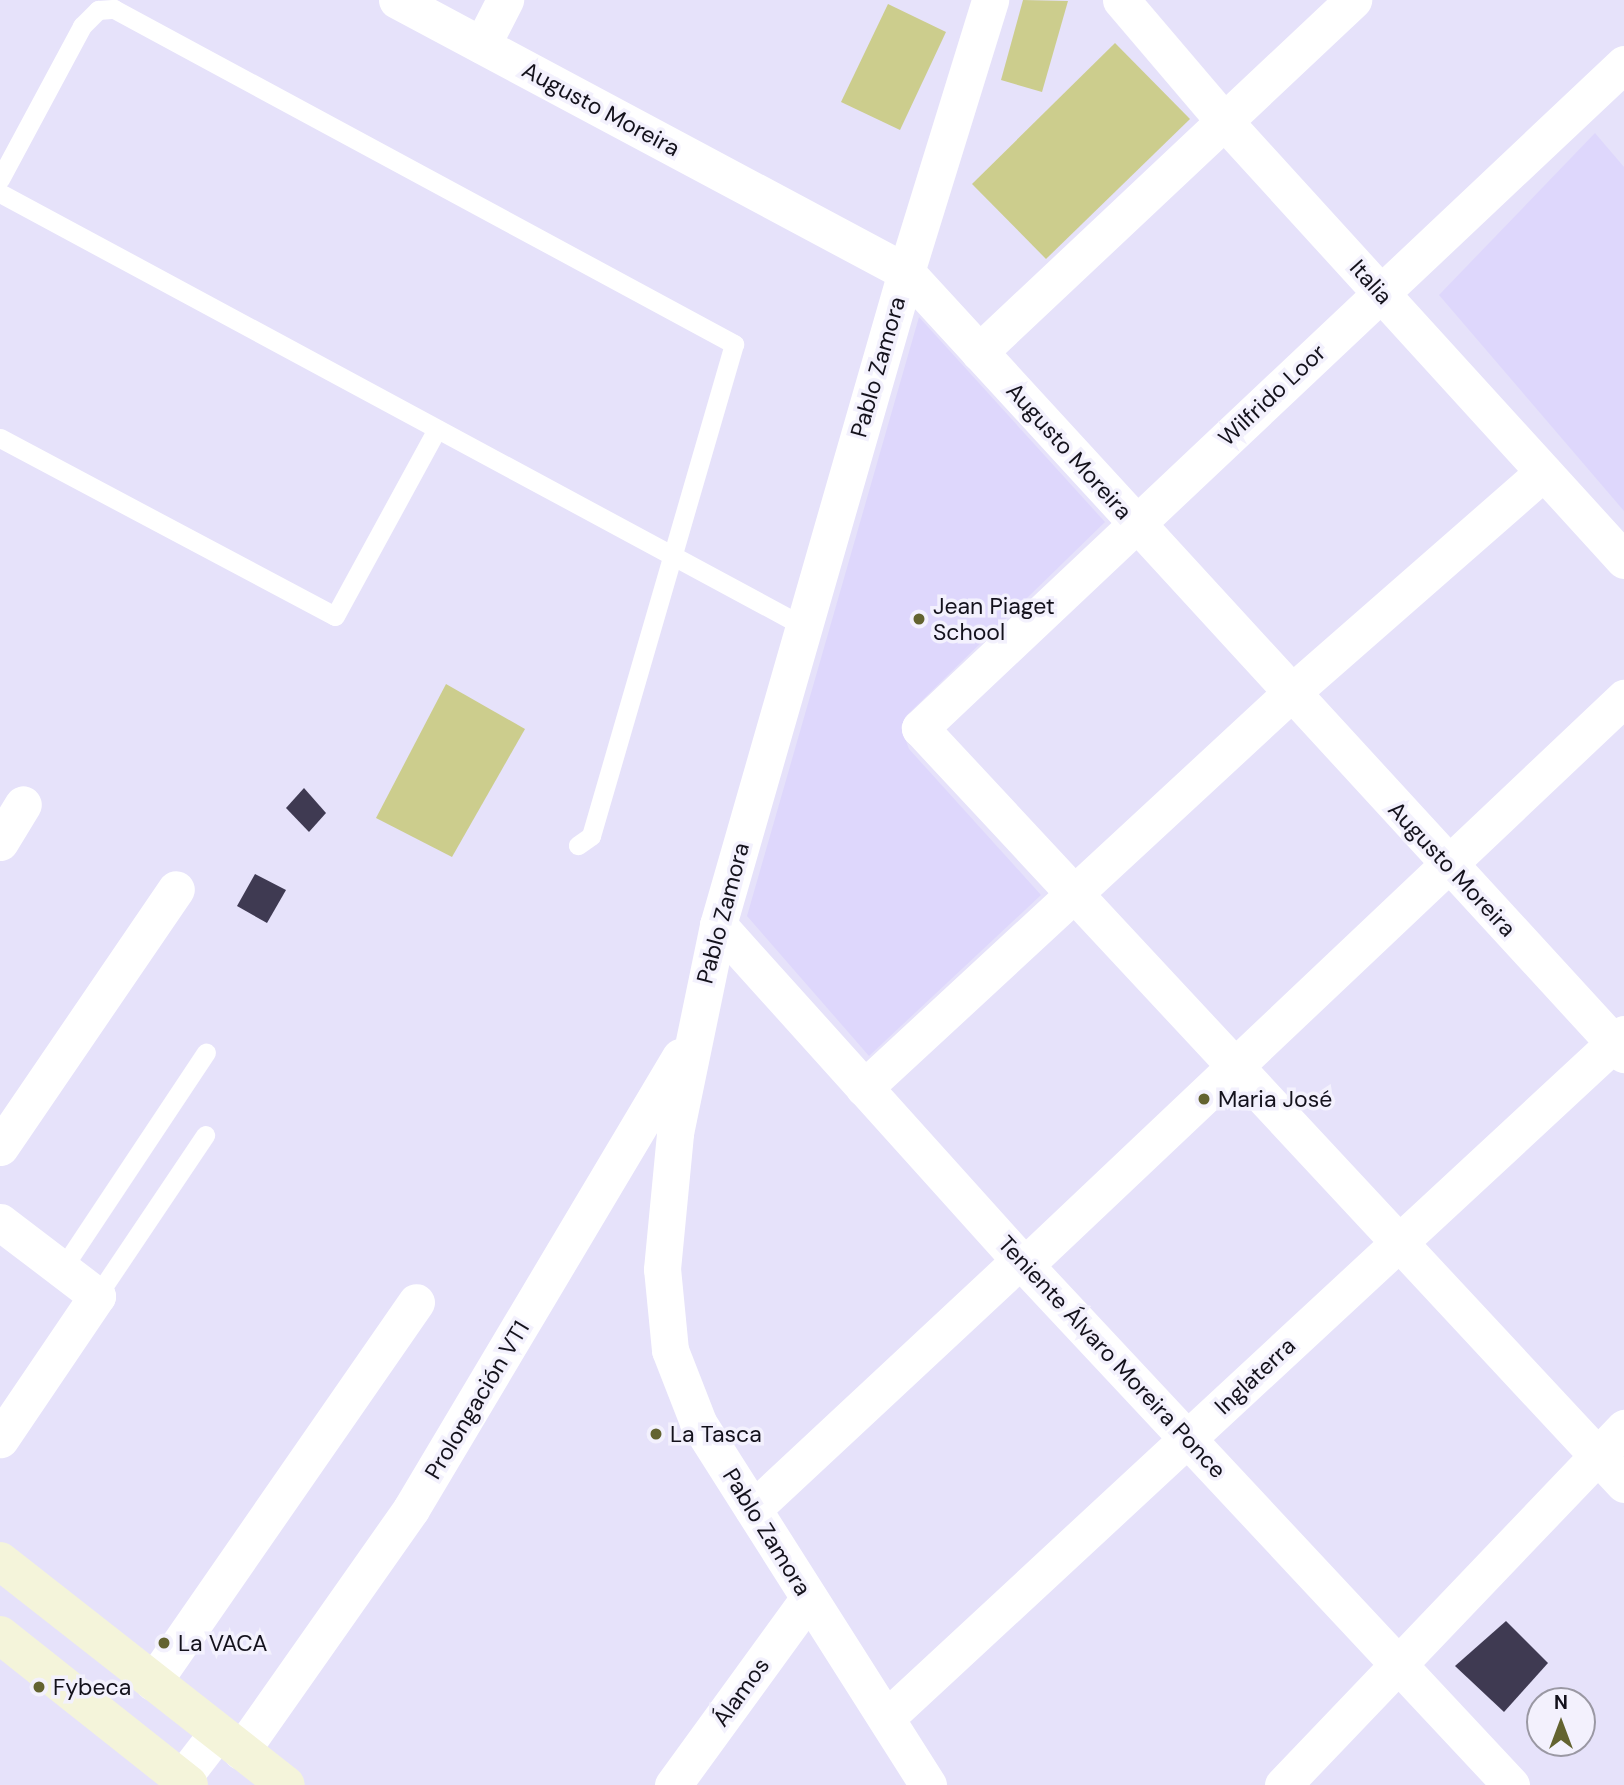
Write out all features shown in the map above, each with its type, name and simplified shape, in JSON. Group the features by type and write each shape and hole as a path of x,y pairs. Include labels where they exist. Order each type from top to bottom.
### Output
{"main road":[{"path":"0,1561 286,1785"},
{"path":"0,1635 183,1783"}],"street":[{"name":"Augusto Moreira","path":"397,0 906,272 1447,866 1621,1044"},
{"path":"471,39 478,0"},
{"path":"471,39 505,0"},
{"name":"Pablo Zamora","path":"928,1785 753,1509 686,1397 664,1323 664,1225 692,1036 718,925 906,272 990,0"},
{"name":"Italia","path":"1121,0 1224,121 1624,560"},
{"path":"979,352 1353,0"},
{"name":"Wilfrido Loor","path":"1077,895 920,728 1624,64"},
{"path":"864,1088 1077,895 1290,694 1544,472"},
{"path":"753,1509 1234,1067 1624,698"},
{"path":"0,842 23,804"},
{"path":"0,1147 176,888"},
{"path":"1077,895 1624,1484"},
{"name":"Teniente Álvaro Moreira Ponce","path":"718,925 1022,1263 1511,1785"},
{"name":"Prolongación VT1","path":"183,1783 229,1742 411,1509 692,1036"},
{"name":"Inglaterra","path":"886,1718 1399,1243 1621,1044"},
{"path":"0,1222 97,1296 0,1439"},
{"path":"153,1682 416,1302"},
{"path":"1283,1785 1624,1428"},
{"name":"Álamos","path":"673,1785 809,1598"}],"lane":[{"path":"0,179 82,26 98,10 114,9 734,344 591,836 578,845"},
{"path":"0,193 803,626"},
{"path":"0,438 335,616 437,429"},
{"path":"62,1269 206,1052"},
{"path":"97,1296 205,1135"}],"shaded area":[{"path":"1595,133 1624,167 1624,511 1439,295"},
{"name":"Jean Piaget School","path":"919,317 1105,522 906,716 901,727 909,749 1041,895 869,1056 747,916"}],"green space":[{"path":"1023,0 1068,1 1042,92 1001,80"},
{"path":"888,4 946,32 900,130 841,102"},
{"path":"1115,43 1190,119 1046,259 972,184"},
{"path":"446,684 525,729 452,857 376,818"}],"building":[{"path":"304,788 326,813 309,832 286,808"},
{"path":"255,874 286,890 267,923 237,906"},
{"path":"1506,1621 1548,1663 1504,1712 1455,1666"}],"place":[{"name":"Jean Piaget School","path":"919,619"},
{"name":"Maria José","path":"1204,1099"},
{"name":"La Tasca","path":"656,1434"},
{"name":"La VACA","path":"164,1643"},
{"name":"Fybeca","path":"39,1687"}]}
